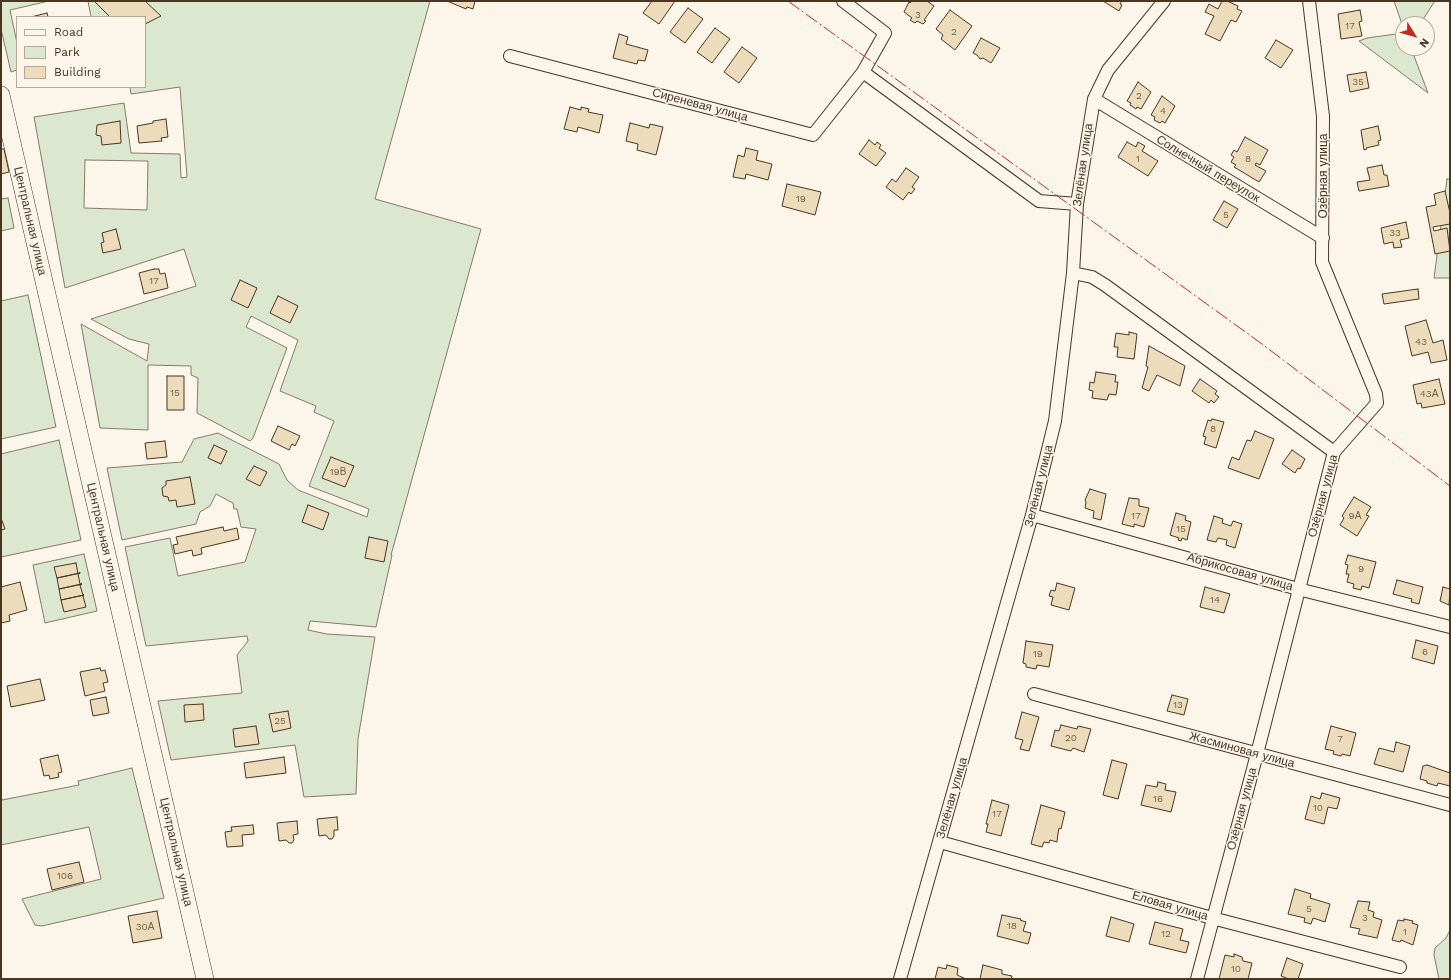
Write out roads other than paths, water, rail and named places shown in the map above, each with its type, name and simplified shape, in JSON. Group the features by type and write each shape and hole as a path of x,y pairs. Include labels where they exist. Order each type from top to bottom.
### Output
{"main road":[{"name":"Центральная улица","path":"1,96 205,979"}],"street":[{"path":"843,1 885,33 863,72 1039,201 1077,204"},
{"name":"Зелёная улица","path":"900,979 1032,515 1055,421 1073,273 1077,204 1094,99 1108,70 1164,1"},
{"name":"Озёрная улица","path":"1197,979 1212,918 1257,754 1298,588 1334,452 1377,403 1376,394 1322,262 1323,116 1309,1"},
{"name":"Сиреневая улица","path":"510,56 813,135 863,72"},
{"name":"Солнечный переулок","path":"1094,99 1323,238"},
{"path":"1073,273 1092,277 1105,285 1334,452"},
{"name":"Абрикосовая улица","path":"1032,515 1298,588 1450,627"},
{"name":"Жасминовая улица","path":"1034,694 1450,805"},
{"name":"Еловая улица","path":"940,842 1212,918 1400,967"}]}
